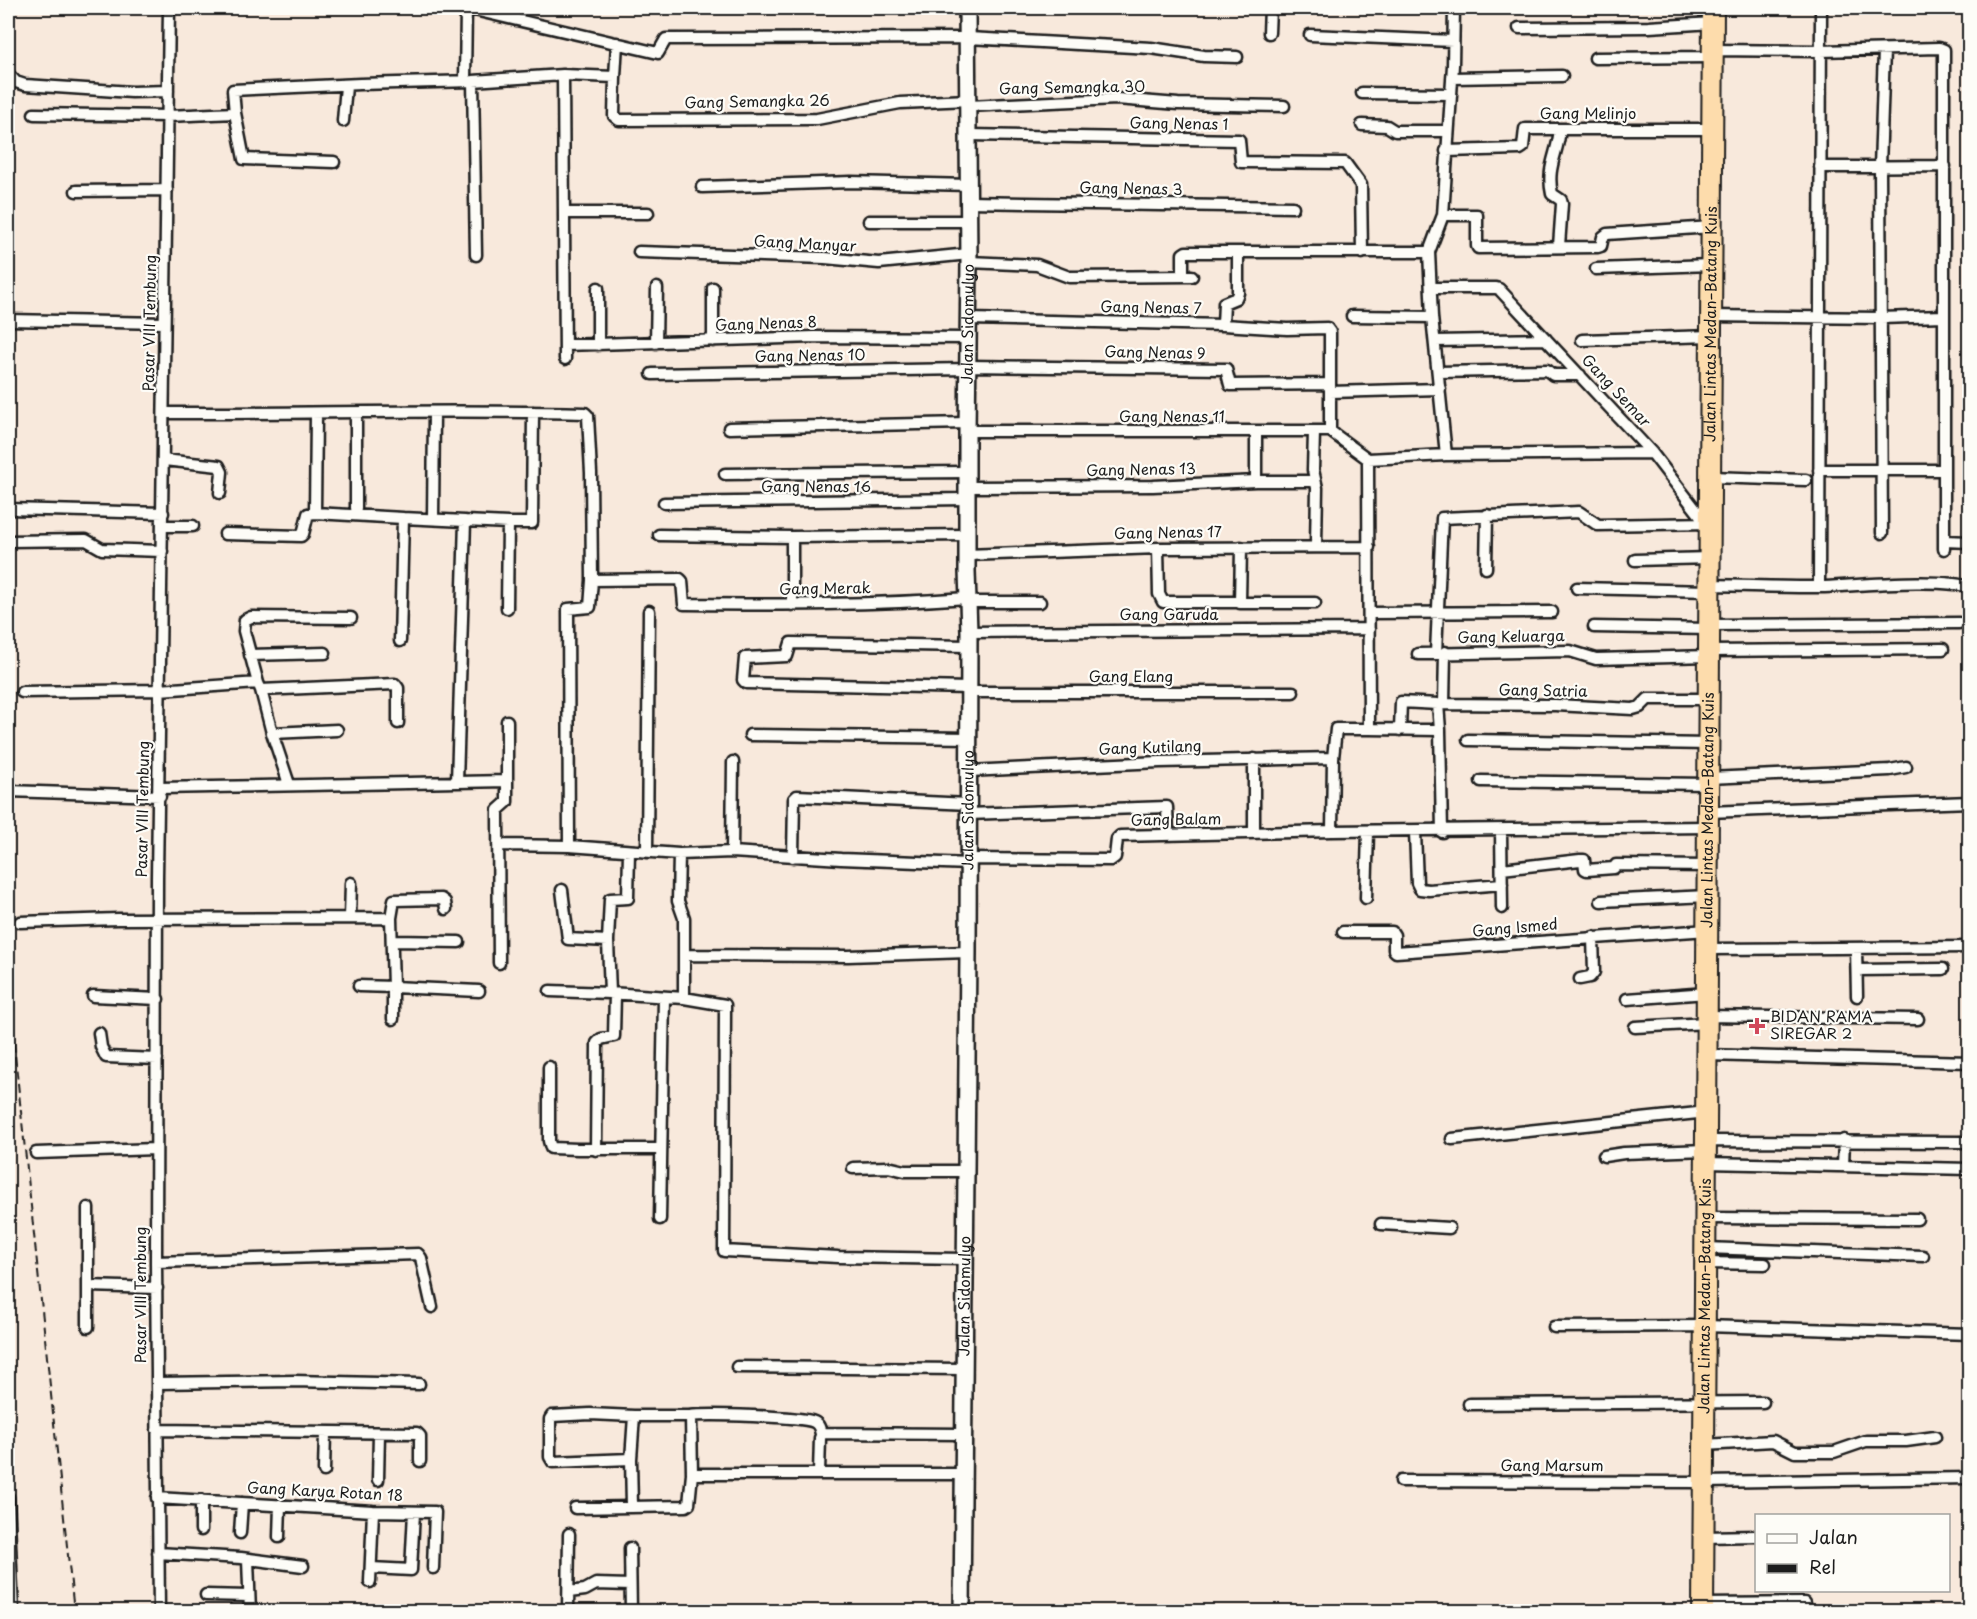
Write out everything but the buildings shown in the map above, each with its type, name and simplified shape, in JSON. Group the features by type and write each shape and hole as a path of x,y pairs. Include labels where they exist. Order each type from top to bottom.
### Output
{"highway":[{"name":"Jalan Lintas Medan–Batang Kuis","path":"1703,1608 1710,653 1708,520 1713,15"}],"street":[{"name":"Pasar VIII Tembung","path":"159,1611 156,1262 157,918 169,8"},
{"path":"476,255 466,8 498,11 658,53 664,40 968,38 1151,48 1204,56 1238,57"},
{"name":"Jalan Sidomulyo","path":"962,1611 969,862 967,8"},
{"path":"1269,33 1270,8"},
{"path":"1446,455 1432,317 1429,252 1443,215 1454,8"},
{"path":"1820,586 1821,8"},
{"path":"1519,28 1649,27 1713,15"},
{"path":"1310,35 1454,41"},
{"path":"334,162 247,160 243,157 232,92 234,90 563,75 615,77 617,43"},
{"path":"1594,58 1939,48 1943,50 1944,545 1970,542"},
{"path":"1882,533 1880,167 1884,50"},
{"path":"8,74 16,82 26,85 132,92 168,91"},
{"path":"563,75 565,358"},
{"path":"1452,78 1562,76"},
{"name":"Gang Semangka 26","path":"615,77 614,116 617,119 826,118 900,104 969,103"},
{"path":"343,121 346,86"},
{"path":"1362,93 1450,94"},
{"name":"Gang Semangka 30","path":"969,103 1117,99 1178,104 1284,106"},
{"path":"34,114 168,116 235,113"},
{"path":"1362,125 1387,126 1395,131 1448,131"},
{"name":"Gang Melinjo","path":"1446,151 1519,149 1523,147 1524,129 1712,129"},
{"path":"1559,246 1562,204 1561,200 1552,194 1550,174 1551,161 1559,144 1560,129"},
{"name":"Gang Nenas 1","path":"969,135 1239,140 1241,162 1345,163 1361,185 1362,253"},
{"path":"1820,167 1945,166"},
{"path":"702,187 851,182 969,185"},
{"path":"76,191 167,190"},
{"name":"Gang Nenas 3","path":"968,202 1293,207"},
{"path":"564,213 648,213"},
{"path":"1443,215 1477,215 1478,248 1600,246 1603,237 1607,234 1712,227"},
{"path":"869,221 969,221"},
{"name":"Gang Manyar","path":"639,252 825,258 879,263 969,258 1037,265 1069,277 1188,276 1183,254 1186,252 1238,252"},
{"path":"1223,325 1224,303 1236,298 1238,294 1238,252 1429,252"},
{"path":"1596,269 1711,264"},
{"path":"598,288 598,345"},
{"path":"656,343 657,288"},
{"path":"712,288 713,341"},
{"name":"Gang Semar","path":"1431,288 1496,288 1652,453 1708,520"},
{"path":"1352,316 1432,317"},
{"path":"1711,316 1881,318 1943,316"},
{"name":"Gang Nenas 7","path":"969,319 1223,325 1287,329 1327,328 1330,332 1330,388"},
{"path":"8,320 165,323"},
{"path":"1582,340 1711,336"},
{"name":"Gang Nenas 8","path":"565,344 598,345 814,337 968,338"},
{"path":"1435,341 1546,339"},
{"name":"Gang Nenas 9","path":"968,367 1226,369 1230,385 1330,388"},
{"name":"Gang Nenas 10","path":"652,374 968,367"},
{"path":"1438,372 1547,370 1552,375 1580,375"},
{"path":"1440,389 1330,388 1330,431 1368,459 1446,455 1652,453"},
{"path":"433,519 435,412"},
{"path":"164,413 533,412 585,413 588,416 591,473 590,607 568,609 569,846"},
{"path":"225,534 301,536 308,513 531,523 533,412"},
{"path":"356,413 356,508"},
{"path":"315,513 316,414"},
{"name":"Gang Nenas 11","path":"729,428 967,427 1256,432 1330,431"},
{"path":"1256,432 1256,481"},
{"path":"1314,432 1313,470 1317,488 1316,546"},
{"path":"1368,459 1369,729"},
{"path":"164,460 219,466 222,472 220,493"},
{"path":"1819,470 1881,468 1943,470"},
{"path":"725,474 967,486"},
{"path":"1710,481 1806,480"},
{"name":"Gang Nenas 13","path":"967,486 1153,486 1256,481 1315,481"},
{"name":"Gang Nenas 16","path":"664,503 967,486"},
{"path":"8,509 163,513"},
{"path":"1442,832 1441,653 1437,612 1441,518 1579,512 1598,525 1708,520"},
{"path":"1486,568 1487,515"},
{"path":"400,641 403,518"},
{"path":"457,782 465,521"},
{"path":"507,608 508,523"},
{"path":"162,526 193,526"},
{"path":"659,535 968,536"},
{"path":"792,537 792,605"},
{"path":"8,541 86,540 102,549 162,551"},
{"path":"1239,602 1241,547"},
{"name":"Gang Nenas 17","path":"967,555 1158,548 1369,547"},
{"path":"1158,548 1159,594 1163,602 1315,603"},
{"path":"1635,560 1710,558"},
{"name":"Gang Merak","path":"592,580 680,579 684,604 885,604 967,600 1041,602"},
{"path":"1577,588 1959,584 1970,588"},
{"path":"647,852 649,611"},
{"path":"1369,613 1552,612"},
{"path":"289,784 250,655 244,631 245,620 251,617 351,618"},
{"path":"1594,627 1959,623"},
{"name":"Gang Garuda","path":"744,682 745,658 787,656 791,643 1369,629"},
{"name":"Gang Keluarga","path":"1418,654 1570,651 1596,659 1710,653 1943,649"},
{"path":"250,655 325,653"},
{"name":"Gang Elang","path":"744,682 969,690 1293,692"},
{"path":"22,692 395,684 398,688 398,723"},
{"name":"Gang Satria","path":"1400,730 1401,702 1633,709 1640,708 1647,699 1709,699"},
{"path":"499,963 498,810 507,802 507,722"},
{"path":"1332,831 1333,758 1336,729 1440,730"},
{"path":"272,733 337,730"},
{"path":"750,735 969,738"},
{"path":"1468,740 1709,744"},
{"name":"Gang Kutilang","path":"969,771 1254,759 1333,758"},
{"path":"1254,759 1254,833"},
{"path":"732,852 733,762"},
{"path":"1481,781 1708,781 1890,770 1906,767"},
{"path":"8,791 160,792 289,784 507,781"},
{"path":"793,856 794,799 797,796 968,809 1167,807 1168,835"},
{"name":"Gang Balam","path":"969,862 1111,860 1115,857 1117,837 1332,831 1501,831 1970,802"},
{"path":"1501,831 1502,908"},
{"path":"1366,898 1368,832"},
{"path":"1415,832 1417,883 1420,889 1502,884"},
{"path":"498,845 569,846 679,854 732,852 969,862"},
{"path":"596,1150 597,1043 614,1036 608,941 610,899 628,898 628,850"},
{"path":"679,854 678,901 684,918 684,998"},
{"path":"1502,869 1580,860 1584,860 1587,870 1608,870 1616,865 1708,866"},
{"path":"350,918 351,883"},
{"path":"562,890 568,939 608,941"},
{"path":"1601,901 1708,896"},
{"path":"393,1019 392,903 396,899 441,899 446,902 446,909"},
{"path":"20,922 157,918 391,918"},
{"name":"Gang Ismed","path":"1343,933 1392,932 1396,952 1593,937 1708,940 1856,948 1970,947"},
{"path":"1580,980 1590,977 1594,972 1593,937"},
{"path":"392,941 459,942"},
{"path":"1856,948 1857,996"},
{"path":"684,956 848,956 968,952"},
{"path":"1857,970 1943,969"},
{"path":"359,986 479,991"},
{"path":"550,991 684,998 723,1003 726,1006 724,1251 838,1257 964,1259"},
{"path":"1627,999 1707,993"},
{"path":"93,996 158,999"},
{"path":"660,1219 664,998"},
{"path":"1635,1027 1707,1020 1918,1019"},
{"path":"99,1033 101,1047 106,1057 157,1059"},
{"path":"1707,1055 1970,1062"},
{"path":"549,1067 550,1146 596,1150 660,1149"},
{"path":"1452,1139 1707,1112"},
{"path":"1843,1166 1844,1140"},
{"path":"1604,1156 1844,1140 1966,1142 1970,1145"},
{"path":"36,1153 156,1149"},
{"path":"1706,1151 1843,1166 1970,1169"},
{"path":"853,1168 888,1167 906,1171 965,1172"},
{"path":"88,1208 88,1327"},
{"path":"1706,1218 1917,1219"},
{"path":"1381,1224 1449,1228"},
{"path":"156,1262 418,1254 422,1258 432,1307"},
{"path":"1706,1256 1923,1256"},
{"path":"1706,1256 1765,1264"},
{"path":"88,1286 157,1288"},
{"path":"1554,1327 1706,1326 1970,1334"},
{"path":"737,1367 964,1369"},
{"path":"157,1383 294,1381 419,1384"},
{"path":"1469,1404 1763,1402"},
{"path":"631,1459 553,1462 549,1455 550,1419 554,1416 590,1414 727,1416 799,1419 814,1422 819,1426 821,1434 819,1473"},
{"path":"632,1506 631,1459 634,1416"},
{"path":"575,1508 686,1506 690,1498 692,1474 690,1416"},
{"path":"157,1430 418,1434 420,1461"},
{"path":"324,1471 325,1433"},
{"path":"378,1480 379,1433"},
{"path":"821,1434 963,1434"},
{"path":"1704,1445 1773,1441 1795,1452 1834,1452 1866,1441 1906,1441 1935,1437"},
{"path":"692,1474 963,1474"},
{"name":"Gang Marsum","path":"1401,1481 1703,1482 1970,1478"},
{"path":"8,1497 9,1571 14,1611"},
{"name":"Gang Karya Rotan 18","path":"157,1498 373,1511 435,1512 433,1568"},
{"path":"201,1500 201,1530"},
{"path":"240,1533 242,1503"},
{"path":"279,1537 280,1505"},
{"path":"370,1582 373,1511"},
{"path":"371,1568 411,1570 414,1512"},
{"path":"568,1611 569,1534"},
{"path":"1703,1537 1755,1536"},
{"path":"630,1548 631,1611"},
{"path":"158,1552 241,1558 303,1566"},
{"path":"248,1560 250,1611"},
{"path":"569,1592 585,1590 596,1584 630,1585"},
{"path":"206,1595 249,1596"},
{"path":"1703,1608 1804,1603"}],"railway":[{"path":"8,989 74,1612"}],"place":[{"name":"BIDAN RAMA SIREGAR 2","path":"1757,1026"}]}
